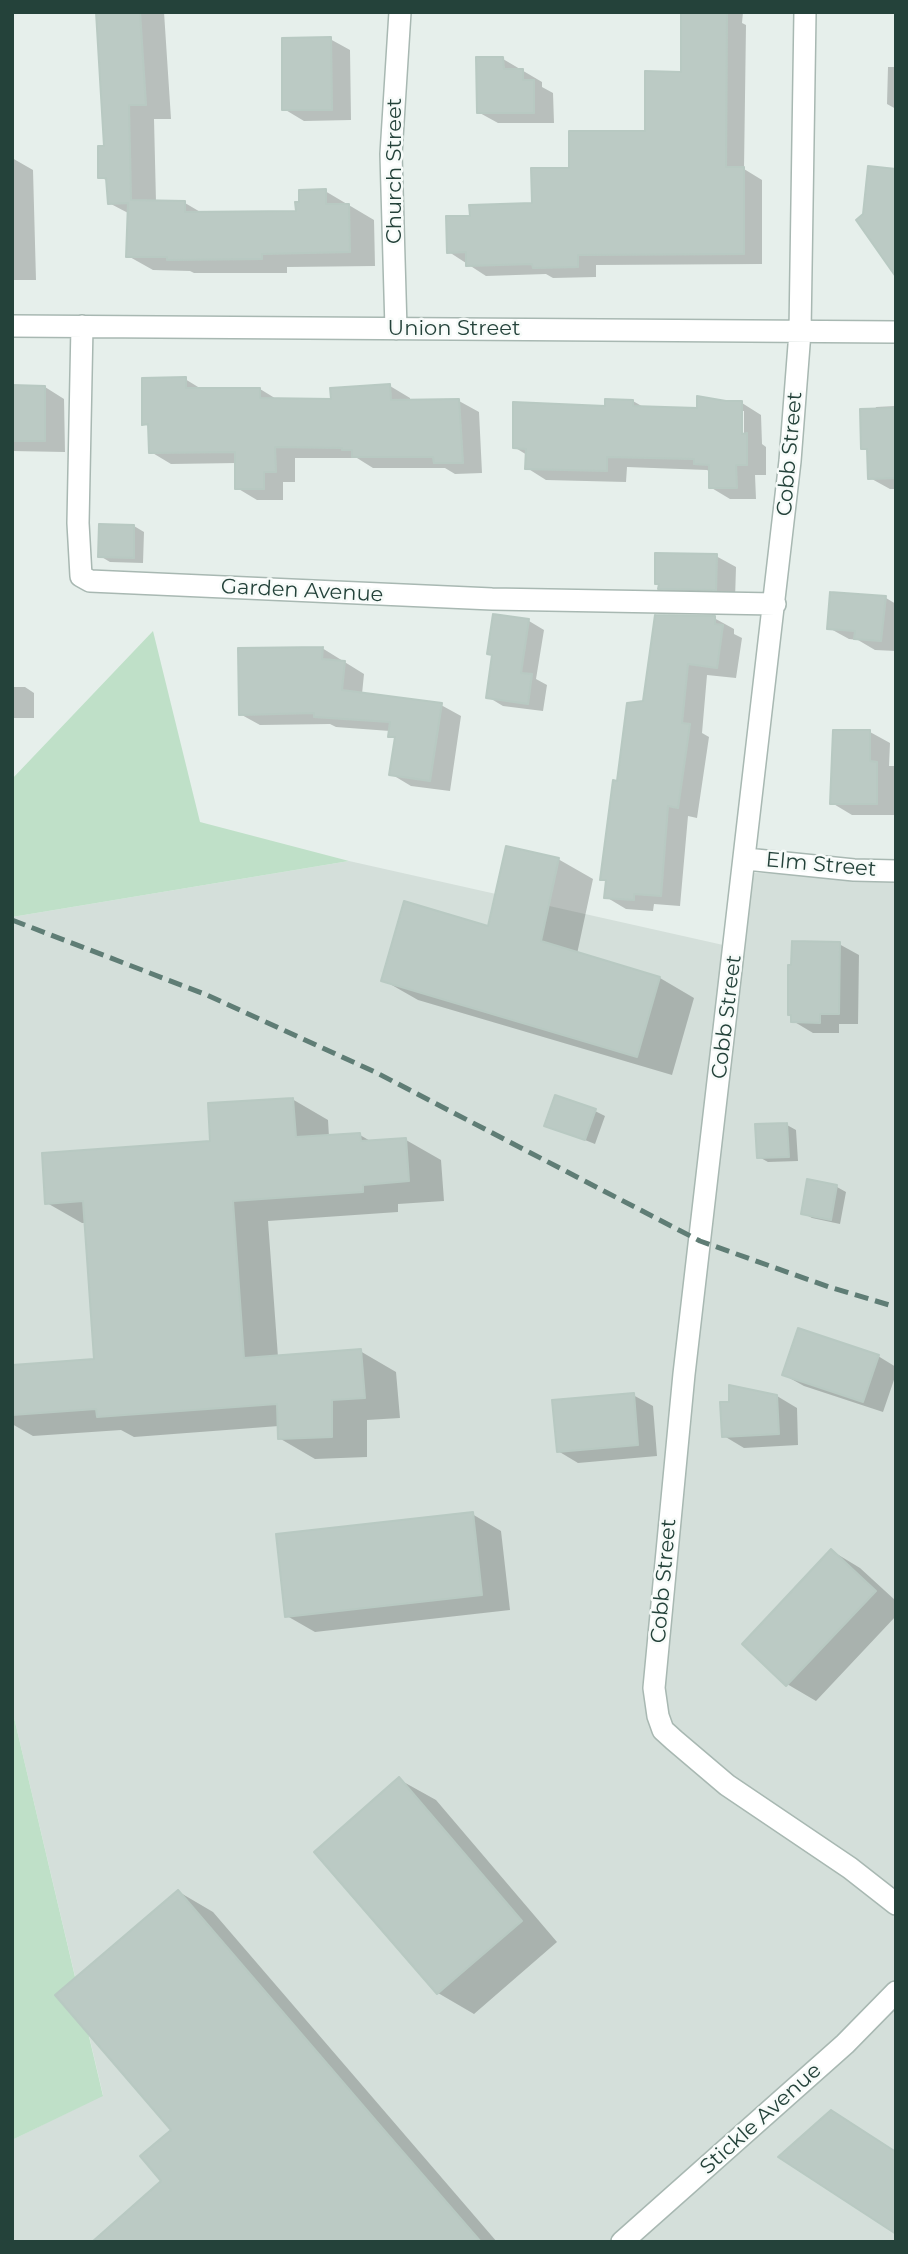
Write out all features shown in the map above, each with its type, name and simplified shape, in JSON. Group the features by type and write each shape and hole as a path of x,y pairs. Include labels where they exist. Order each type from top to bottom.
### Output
{"street":[{"name":"Church Street","path":"396,329 391,154 400,12"},
{"name":"Cobb Street","path":"805,12 800,332 790,461 746,859 684,1374 654,1688 663,1730 674,1741 727,1785 850,1868 896,1904"},
{"name":"Union Street","path":"12,326 896,332"},
{"name":"Garden Avenue","path":"82,326 78,523 81,576 90,581 492,600 775,604"},
{"name":"Elm Street","path":"746,859 854,870 896,871"},
{"name":"Stickle Avenue","path":"622,2242 845,2044 896,1992"}],"shaded area":[{"path":"349,861 741,949 753,873 896,875 896,2242 12,2242 12,2140 103,2095 12,1709 12,917"}],"green space":[{"path":"153,631 200,822 349,861 12,917 12,779"},
{"path":"12,1709 103,2096 12,2140"}],"building":[{"path":"96,12 140,12 146,105 129,105 131,200 185,201 185,212 296,211 295,202 299,202 299,190 326,189 326,204 349,204 350,252 262,254 262,259 167,260 167,257 126,257 128,203 108,204 106,178 98,178 98,146 104,146"},
{"path":"681,12 727,12 726,167 744,167 744,254 578,255 578,267 533,268 532,264 466,266 466,252 447,253 446,216 470,216 469,205 532,203 531,168 569,168 569,131 645,131 645,71 681,72"},
{"path":"331,37 332,110 282,110 282,38"},
{"path":"476,57 503,57 504,69 523,69 523,80 534,80 534,113 477,113"},
{"path":"868,166 896,169 896,277 856,220 863,214"},
{"path":"186,377 186,388 260,388 260,398 331,399 330,388 390,384 391,400 459,399 463,463 434,463 433,457 352,457 352,450 342,448 275,447 276,472 264,472 264,489 235,489 235,452 149,453 148,424 142,425 142,378"},
{"path":"12,385 45,386 45,441 12,441"},
{"path":"697,396 742,401 742,434 747,433 747,465 736,465 737,488 709,488 709,465 694,464 694,459 607,457 607,471 525,469 526,449 513,448 513,402 605,406 605,399 633,400 633,406 697,408"},
{"path":"896,408 896,478 868,479 867,449 861,449 860,409"},
{"path":"99,524 134,525 134,558 98,557"},
{"path":"655,553 717,554 716,590 658,589 659,584 655,584"},
{"path":"830,592 886,596 881,641 854,639 855,631 827,629"},
{"path":"493,614 529,619 521,673 532,674 528,704 486,698 492,655 487,654"},
{"path":"655,615 715,616 715,624 723,625 717,668 688,664 682,723 690,724 678,808 668,806 661,896 634,894 634,900 604,898 606,880 600,880 613,780 617,781 627,703 643,701"},
{"path":"323,647 322,659 345,661 342,690 442,703 430,781 389,775 395,737 388,737 390,722 314,717 314,713 239,715 238,648"},
{"path":"833,730 870,730 870,761 877,762 877,804 830,804"},
{"path":"506,846 559,858 541,941 660,977 637,1057 381,981 404,901 488,926"},
{"path":"792,941 840,942 839,1014 820,1014 820,1023 791,1022 791,1015 788,1015 788,965 791,965"},
{"path":"555,1095 596,1109 585,1140 544,1126"},
{"path":"293,1098 296,1137 360,1133 361,1141 406,1138 409,1181 363,1185 363,1192 233,1201 244,1358 361,1349 365,1398 332,1400 332,1437 278,1439 277,1404 97,1417 96,1409 12,1415 12,1365 94,1359 83,1201 45,1204 42,1153 210,1141 208,1103"},
{"path":"787,1123 789,1157 757,1158 755,1124"},
{"path":"807,1179 837,1185 831,1220 801,1214"},
{"path":"798,1328 879,1355 863,1402 782,1375"},
{"path":"729,1385 777,1395 779,1434 722,1437 720,1402 729,1402"},
{"path":"634,1393 638,1445 557,1452 552,1400"},
{"path":"473,1512 482,1595 285,1617 276,1534"},
{"path":"831,1549 876,1591 786,1686 742,1644"},
{"path":"399,1777 522,1921 437,1994 314,1852"},
{"path":"178,1890 481,2242 92,2242 161,2181 140,2156 171,2130 55,1995"},
{"path":"831,2110 896,2152 896,2234 778,2157"}],"railway":[{"path":"12,920 207,995 377,1073 700,1241 829,1287 896,1307"}]}
